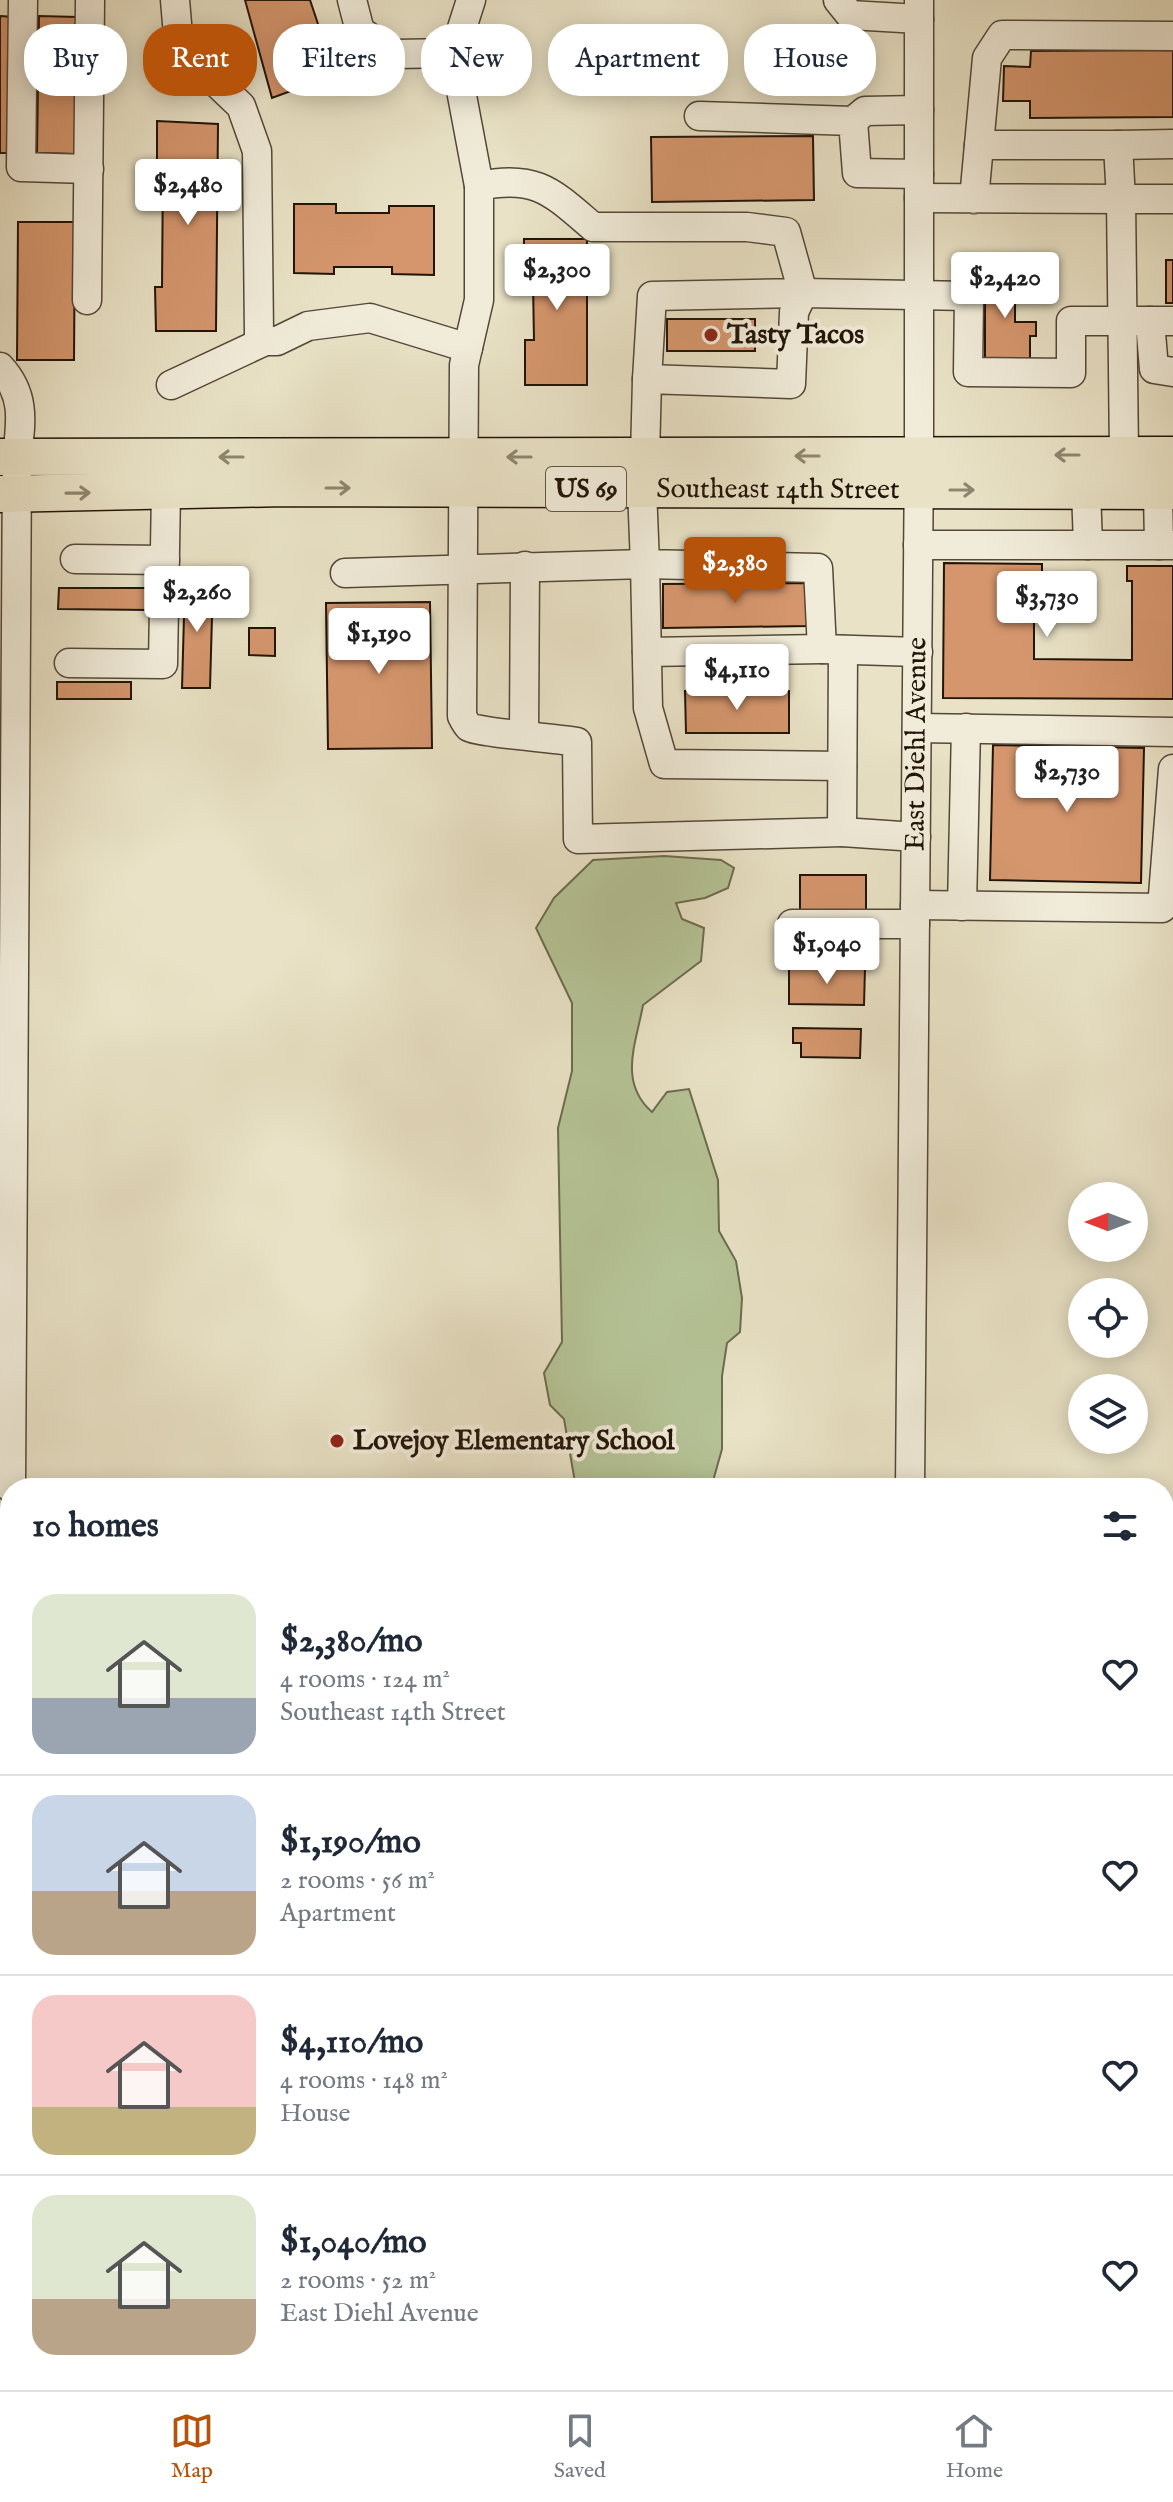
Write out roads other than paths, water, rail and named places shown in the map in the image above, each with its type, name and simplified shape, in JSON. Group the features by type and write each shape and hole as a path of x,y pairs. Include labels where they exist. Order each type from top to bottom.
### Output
{"main road":[{"name":"Southeast 14th Street","path":"8,457 461,473 644,473 919,472 1124,455 1173,455"},
{"name":"Southeast 14th Street","path":"919,472 1086,490 1166,491"},
{"name":"Southeast 14th Street","path":"8,494 166,491 461,473"}],"street":[{"path":"23,0 21,167 89,169"},
{"path":"87,300 90,0"},
{"path":"175,0 179,47 241,106 257,151 259,334 265,341"},
{"path":"352,0 360,31 395,54 421,54"},
{"path":"463,24 471,0"},
{"path":"838,0 850,15 919,9"},
{"name":"East Diehl Avenue","path":"910,1478 918,652 919,9"},
{"path":"974,199 987,58 1002,35 1173,36"},
{"path":"462,96 479,186 479,300 464,365 462,716 470,728 485,733 524,733 577,742 578,839 842,832 916,837"},
{"path":"699,116 853,121 865,111 919,110"},
{"path":"853,121 857,173 974,199 1173,199"},
{"path":"979,145 1173,144"},
{"path":"1118,145 1124,455"},
{"path":"479,186 507,180 546,187 593,227 747,227 786,232 803,293 794,312 791,384 647,379"},
{"path":"842,766 664,764 648,708 644,473 652,296 803,293 969,296 968,372 1071,373 1071,321 1162,321 1154,369 1173,372"},
{"path":"171,385 265,341 277,341 308,326 370,318 468,348"},
{"path":"0,367 14,382 22,413 8,457 11,1478"},
{"path":"1086,490 1088,545"},
{"path":"69,663 163,664 166,491"},
{"path":"918,545 1166,545 1166,491"},
{"path":"75,559 165,560"},
{"path":"345,573 461,567 645,564 818,568 832,649 842,766 842,832"},
{"path":"524,733 525,566"},
{"path":"647,652 832,649 918,652"},
{"path":"917,728 1173,732"},
{"path":"962,906 966,728"},
{"path":"792,924 915,914 962,906 1162,908 1173,769"}],"place":[{"name":"Tasty Tacos","path":"711,335"},
{"name":"Lovejoy Elementary School","path":"337,1441"}]}
